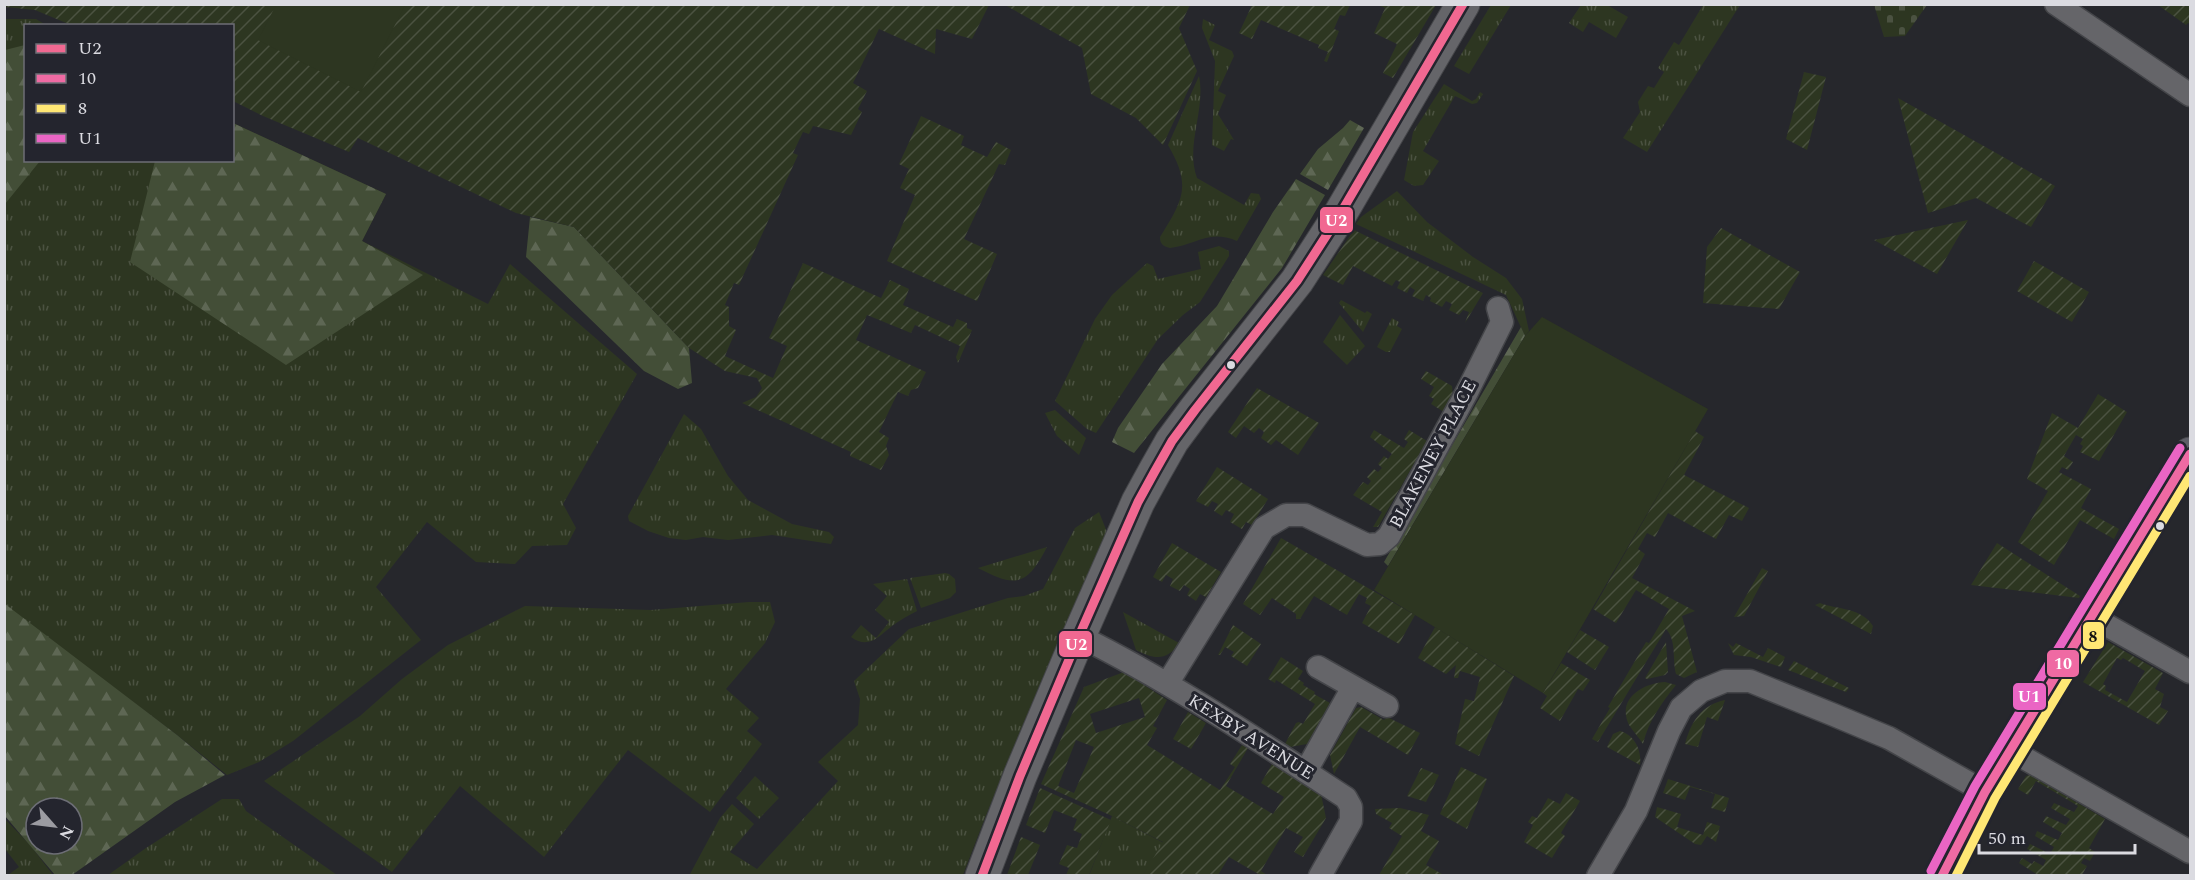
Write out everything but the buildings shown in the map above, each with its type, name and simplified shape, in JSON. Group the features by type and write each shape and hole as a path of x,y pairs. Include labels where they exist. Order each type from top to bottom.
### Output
{"main road":[{"path":"1942,876 1985,792 2190,454"}],"street":[{"path":"982,876 1020,776 1137,502 1172,441 1297,281 1339,216 1463,4"},
{"path":"2056,4 2190,95"},
{"name":"BLAKENEY PLACE","path":"1167,684 1264,528 1286,515 1305,515 1367,545 1380,544 1389,536 1502,322 1498,308"},
{"path":"2092,617 2190,672"},
{"name":"KEXBY AVENUE","path":"1079,636 1167,684 1346,798 1351,807 1351,821 1320,876"},
{"path":"1318,667 1387,706"},
{"path":"1598,876 1636,811 1681,708 1701,691 1725,681 1750,681 1889,738 1985,792"},
{"path":"1306,771 1353,687"},
{"path":"2010,750 2190,852"}],"green space":[{"path":"5,4 989,5 972,39 936,29 935,54 879,29 853,83 867,91 858,109 862,112 851,135 813,126 809,134 803,132 793,153 798,155 739,285 734,283 725,305 729,307 729,326 736,330 725,356 773,378 787,346 769,338 803,263 881,298 890,280 909,289 903,305 953,327 957,319 967,323 967,328 972,330 958,363 956,357 960,346 915,325 911,333 867,315 856,340 926,372 918,388 911,390 908,396 898,392 879,432 889,438 886,446 889,455 881,470 850,456 851,452 742,403 756,397 762,388 757,378 725,371 689,348 574,227 516,213 358,138 349,152 234,102 234,24 69,24 35,10 5,7"},
{"path":"276,4 405,5 361,92 258,40"},
{"path":"1252,4 1350,5 1345,16 1340,15 1334,29 1339,31 1327,62 1324,61 1328,52 1318,48 1319,45 1261,20 1252,39 1239,33"},
{"path":"1874,4 1927,5 1905,36 1884,37"},
{"path":"1005,5 1190,5 1179,28 1197,71 1163,145 1136,118 1091,94 1082,48"},
{"path":"1378,5 1436,5 1393,78 1383,73 1397,44 1374,33 1385,8"},
{"path":"1491,5 1511,5 1469,74 1454,66"},
{"path":"1581,5 1607,5 1628,17 1616,38 1589,22 1583,32 1569,23"},
{"path":"1703,5 1740,5 1647,152 1623,138 1640,112 1638,102 1648,86 1654,88 1664,72 1658,68 1674,42 1679,45"},
{"path":"2158,5 2190,5 2190,24 2186,25"},
{"path":"4,19 36,19 44,24 24,24 24,162 234,162 234,123 386,194 362,241 488,304 510,264 637,374 563,504 576,528 567,545 532,546 515,564 476,562 427,522 376,587 421,640 293,741 259,762 227,775 5,606"},
{"path":"1203,19 1215,25 1209,40 1232,51 1234,56 1218,91 1226,95 1218,114 1234,140 1231,139 1224,151 1212,145 1215,61 1202,28"},
{"path":"24,45 24,162 39,162 5,204 5,50"},
{"path":"1804,72 1826,77 1807,150 1786,139"},
{"path":"1199,76 1200,102 1193,153 1197,178 1244,205 1251,193 1259,194 1261,199 1237,241 1210,237 1170,248 1162,244 1160,237 1179,202 1182,182 1180,171 1168,145"},
{"path":"1444,84 1472,101 1480,92 1483,94 1477,103 1472,104 1455,96 1423,151 1439,161 1423,185 1414,186 1404,180 1413,132"},
{"path":"1898,98 2055,186 2031,227 1976,198 1928,213"},
{"path":"921,116 964,136 961,145 987,157 996,142 1011,150 1005,165 999,164 964,239 997,254 977,301 887,261 915,195 900,188 909,169 899,164"},
{"path":"1350,120 1364,128 1328,190 1300,174 1318,149"},
{"path":"234,123 386,194 362,241 423,275 286,365 130,262 155,162 234,162"},
{"path":"1296,179 1325,195 1282,268 1134,453 1112,442 1118,428 1162,364 1217,306 1273,212"},
{"path":"1397,191 1427,222 1473,257 1506,278 1522,299 1529,331 1525,336 1506,295 1356,224 1361,217"},
{"path":"530,217 574,227 689,348 692,383 678,389 644,371 526,257"},
{"path":"1968,220 1937,274 1874,240"},
{"path":"1721,228 1800,272 1779,309 1703,303 1707,247"},
{"path":"1354,230 1483,293 1465,323 1469,312 1463,310 1459,315 1449,310 1452,304 1446,301 1442,307 1430,301 1431,298 1426,295 1423,301 1412,296 1415,290 1410,287 1407,293 1397,288 1400,282 1396,280 1392,286 1353,266 1343,285 1323,275"},
{"path":"1219,246 1229,251 1229,256 1200,302 1158,339 1096,433 1087,429 1055,401 1095,319 1112,295 1147,263 1153,266 1158,279 1201,269 1198,252"},
{"path":"2034,261 2089,292 2072,322 2017,291"},
{"path":"1341,300 1365,313 1367,311 1372,314 1363,332 1339,303"},
{"path":"1340,315 1365,346 1347,365 1323,342"},
{"path":"1542,317 1708,409 1543,693 1374,590 1525,336"},
{"path":"1392,318 1399,322 1397,326 1402,329 1390,352 1386,352 1377,347"},
{"path":"1521,327 1525,336 1388,566 1384,562"},
{"path":"1426,371 1452,386 1453,396 1444,412 1431,404 1434,399 1429,396 1434,387 1421,379"},
{"path":"1257,388 1319,423 1298,455 1276,440 1271,445 1261,438 1264,432 1259,428 1254,433 1244,426 1236,438 1228,432"},
{"path":"2098,394 2127,412 2099,461 2080,452 2083,439 2076,435 2064,456 2073,462 2068,470 2062,467 2059,472 2091,489 2081,508 2119,529 2114,539 2080,520 2054,565 2018,542 2048,491 2027,479 2052,413 2078,428"},
{"path":"1055,410 1086,438 1079,455 1057,436 1045,413"},
{"path":"684,414 701,429 728,476 748,500 792,524 829,532 834,537 831,544 772,535 728,540 703,537 686,540 669,538 648,531 629,521 628,516"},
{"path":"1374,430 1404,448 1408,442 1404,439 1409,430 1427,441 1378,527 1373,527 1382,512 1353,495 1363,482 1368,485 1371,481 1367,477 1374,469 1378,472 1382,468 1378,464 1384,456 1388,459 1392,454 1370,437"},
{"path":"1695,431 1704,437 1684,475 1749,508 1742,521 1729,515 1716,539 1668,513 1655,537 1647,533 1638,549 1645,554 1632,578 1695,611 1682,616 1697,672 1684,678 1676,674 1672,639 1666,629 1598,742 1592,739 1610,708 1608,707 1646,642 1649,643 1669,609 1636,590 1616,623 1593,609"},
{"path":"1217,467 1268,499 1252,525 1246,522 1242,529 1230,522 1234,514 1226,510 1222,516 1214,511 1218,504 1212,501 1208,507 1196,501"},
{"path":"1099,512 1107,532 1032,702 963,875 689,876 720,818 732,804 754,824 730,852 757,869 838,781 818,762 858,725 860,699 854,681 909,629 1043,589 1075,528"},
{"path":"1281,538 1415,615 1399,644 1362,623 1371,606 1365,603 1367,598 1359,594 1347,615 1314,596 1300,619 1296,619 1296,614 1272,598 1260,615 1243,604"},
{"path":"1172,543 1221,572 1206,597 1200,594 1196,601 1187,595 1190,589 1184,585 1180,591 1170,586 1173,579 1166,575 1162,582 1153,577"},
{"path":"1997,543 2080,596 2079,598 1971,585"},
{"path":"1047,547 1033,570 1019,580 1002,579 978,568"},
{"path":"1762,568 1768,571 1744,616 1734,617"},
{"path":"945,573 955,579 956,592 950,598 921,608 910,578"},
{"path":"907,579 917,611 878,637 873,640 868,642 857,641 851,637 861,625 876,638 889,622 875,610 887,596 873,584"},
{"path":"770,602 775,622 765,643 726,689 759,718 747,731 762,744 710,812 628,750 544,857 460,786 392,872 264,781 360,716 402,679 448,645 525,606 651,610"},
{"path":"1820,603 1862,615 1873,626 1871,634 1815,605"},
{"path":"5,604 177,735 225,775 175,802 72,875 55,875 39,856 84,856 84,796 24,796 24,838 5,816"},
{"path":"1123,612 1179,643 1170,653 1159,657 1136,650"},
{"path":"1233,625 1261,644 1247,666 1231,656 1234,652 1225,647 1218,655"},
{"path":"1435,627 1514,676 1479,756 1455,744 1465,699 1474,701 1480,677 1460,671 1458,678 1454,678 1456,665 1446,674 1418,658"},
{"path":"1580,630 1609,647 1595,670 1567,652"},
{"path":"1666,642 1668,672 1665,675 1645,678"},
{"path":"2108,642 2163,673 2155,689 2164,694 2160,707 2168,711 2159,725 2083,682","holes":["2117,658 2121,660 2123,658 2145,671 2127,702 2105,690 2106,686 2103,684"]},
{"path":"1728,643 1733,647 1736,643 1763,657 1768,648 1785,657 1781,667 1751,657 1734,655"},
{"path":"1281,657 1303,671 1298,679 1304,683 1303,685 1330,703 1307,744 1290,747 1285,744 1296,723 1303,724 1315,704 1276,680 1275,683 1268,679"},
{"path":"1794,661 1849,688 1846,692 1788,670"},
{"path":"1561,663 1590,680 1583,691 1578,689 1560,721 1540,708 1547,696 1543,693"},
{"path":"1124,672 1167,700 1153,726 1157,728 1147,745 1220,790 1235,767 1230,764 1242,745 1248,748 1226,786 1273,814 1284,797 1261,783 1272,764 1321,794 1326,818 1303,857 1294,852 1303,837 1286,828 1261,871 1267,875 1260,875 1229,857 1218,875 1143,875 1163,842 1041,784 1084,687","holes":["1139,698 1145,717 1096,733 1090,714","1076,740 1094,747 1074,793 1058,786"]},
{"path":"1665,682 1676,685 1656,713 1643,744 1629,725 1626,707 1634,694 1641,689"},
{"path":"1725,700 1718,721 1707,717 1698,747 1685,744 1690,729 1703,710"},
{"path":"1361,707 1384,720 1387,717 1420,733 1408,755 1360,727 1334,774 1330,755 1356,708"},
{"path":"1188,712 1206,723 1191,749 1173,739"},
{"path":"1620,731 1630,736 1636,744 1640,754 1640,765 1607,747 1613,734"},
{"path":"1461,767 1487,779 1467,829 1440,814"},
{"path":"1421,768 1439,775 1426,802 1407,796"},
{"path":"2030,775 2105,819 2089,848 2095,852 2090,861 2084,858 2081,863 2087,866 2082,875 2038,875 2019,863 2022,858 2032,864 2034,861 2043,866 2046,860 2027,849 2030,844 2050,854 2054,847 2035,836 2037,831 2058,840 2062,833 2043,822 2046,816 2066,825 2070,819 2051,808 2054,803 2074,812 2078,806 2036,781 2028,795 2018,789 2026,776"},
{"path":"755,776 779,798 759,819 736,798"},
{"path":"1668,779 1729,798 1725,812 1711,808 1715,794 1690,787 1685,800 1663,793"},
{"path":"1040,788 1111,820 1089,875 1066,875 1069,868 1059,864 1067,845 1077,848 1082,834 1073,830 1077,819 1054,810 1045,833 1026,825"},
{"path":"1566,793 1580,801 1561,833 1565,836 1552,858 1524,842 1533,825 1528,822 1532,816 1537,818 1548,798 1560,804"},
{"path":"222,799 239,799 246,811 337,875 108,875"},
{"path":"1657,807 1681,814 1677,827 1703,835 1707,822 1720,826 1716,842 1707,836 1701,845 1695,844 1655,817"},
{"path":"1400,808 1429,815 1421,831 1439,841 1426,865 1441,875 1379,875 1402,836 1389,828 1392,823 1376,814 1375,809"},
{"path":"1112,816 1164,843 1143,875 1089,876"},
{"path":"4,818 24,839 24,856 38,856 53,875 8,875 19,867 5,849"},
{"path":"1021,837 1040,845 1028,875 1007,875"}],"transit line":[{"name":"U2","path":"982,876 1020,776 1079,636 1138,502 1155,471 1172,441 1195,410 1297,281 1339,216 1463,4"},
{"name":"U1","path":"1931,871 1975,786 2180,448"},
{"name":"10","path":"1942,876 1985,792 2190,454"},
{"name":"8","path":"1956,876 1995,798 2190,476"}]}
